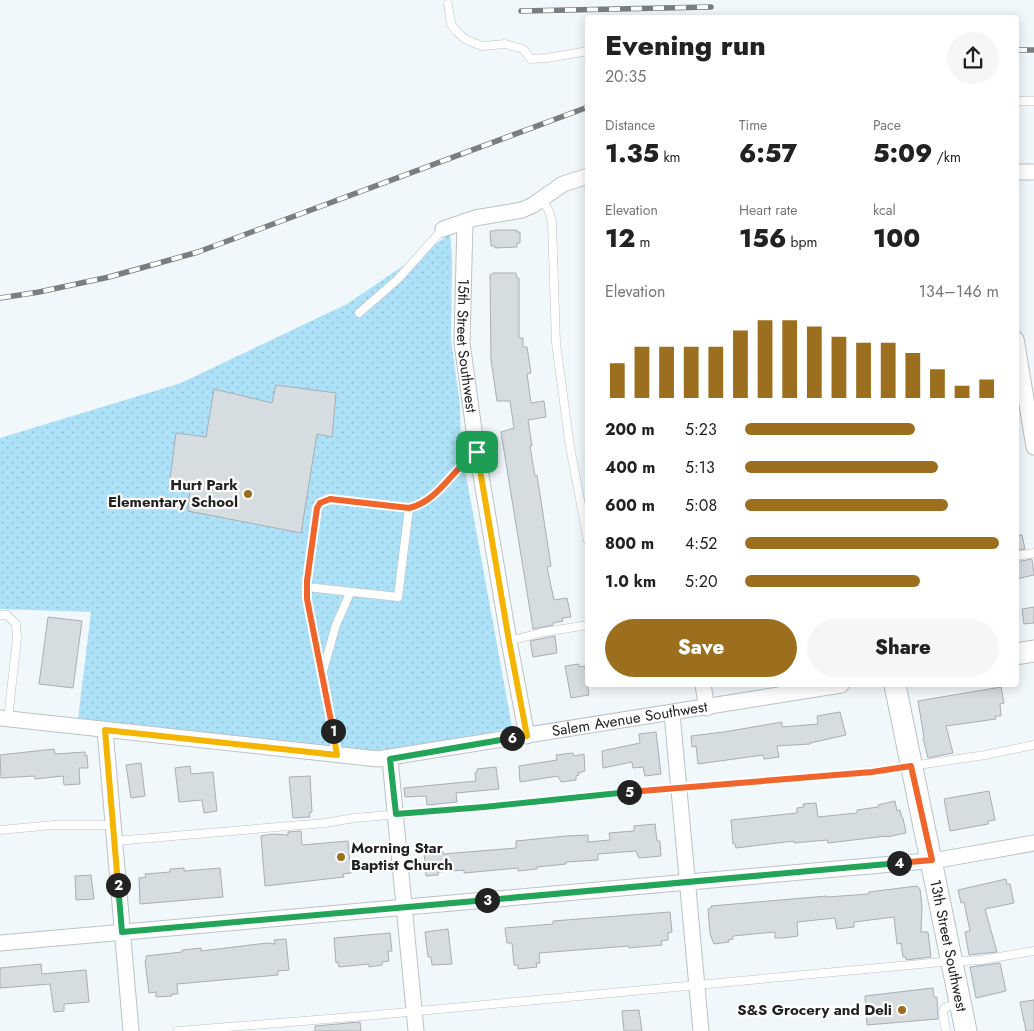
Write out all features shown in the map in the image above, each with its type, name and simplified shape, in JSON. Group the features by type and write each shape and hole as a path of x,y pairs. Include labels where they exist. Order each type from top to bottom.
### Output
{"street":[{"path":"1019,172 1034,172"},
{"path":"443,229 475,218 522,210 562,184 585,177"},
{"name":"15th Street Southwest","path":"465,221 462,343 477,452 527,736"},
{"path":"1019,357 1034,447"},
{"path":"1019,654 1034,651"},
{"path":"703,687 707,708"},
{"name":"Salem Avenue Southwest","path":"4,719 378,760 829,687"},
{"name":"13th Street Southwest","path":"895,687 966,1031"},
{"path":"672,713 701,1031"},
{"path":"105,730 131,1031"},
{"path":"390,759 416,1031"},
{"path":"0,943 932,860 1034,843"}],"lane":[{"path":"448,4 451,24 457,32 465,39 482,46 505,44 523,49 531,59 585,52"},
{"path":"1019,101 1034,101"},
{"path":"541,198 549,211 552,223 556,343 570,446 585,525"},
{"path":"359,313 398,279 443,229"},
{"path":"337,755 307,599 317,508 320,503 330,499 409,508 420,505 429,500 466,459 477,452"},
{"path":"307,587 398,597 409,508"},
{"path":"1019,556 1034,553"},
{"path":"322,672 336,625 350,593"},
{"path":"0,616 7,615 16,624 17,631 4,719"},
{"path":"509,641 544,632 585,625"},
{"path":"115,841 325,823 354,818 679,788 872,772 985,755 1034,745"},
{"path":"0,830 54,824 113,825"},
{"path":"178,1031 980,960 1034,951"},
{"path":"946,1031 944,1008 960,1003"}],"shaded area":[{"path":"450,234 452,256 451,339 460,405 461,448 512,727 390,759 77,727 91,612 0,609 0,438 181,383 347,304"}],"building":[{"path":"517,230 517,232 520,232 520,243 517,243 517,247 495,248 495,246 491,246 490,231"},
{"path":"493,273 516,273 517,278 519,278 519,338 523,338 523,347 527,347 531,373 527,374 531,403 544,401 546,417 528,420 532,446 530,446 535,476 537,475 551,566 547,567 554,600 567,598 571,617 562,618 563,621 553,623 553,625 533,629 501,432 514,428 510,401 497,401 491,360 490,275"},
{"path":"276,385 336,393 332,437 317,434 301,533 188,511 190,488 169,487 176,433 206,437 214,389 272,403"},
{"path":"1022,535 1025,549 1019,550 1019,536"},
{"path":"1032,559 1034,575 1019,578 1019,561"},
{"path":"1034,607 1034,623 1024,624 1022,609"},
{"path":"48,617 82,621 73,688 39,684"},
{"path":"555,636 557,653 533,657 530,641"},
{"path":"579,664 579,667 585,666 585,687 588,687 589,695 571,698 565,666"},
{"path":"1001,687 1004,703 1000,704 1001,716 995,716 996,719 946,726 953,753 928,758 918,701"},
{"path":"840,712 846,735 810,744 777,746 779,757 764,759 763,755 698,764 696,746 692,747 691,736 782,722 782,727 818,724 817,716"},
{"path":"656,732 661,774 645,776 643,767 633,768 632,762 603,768 602,751 640,743 639,734"},
{"path":"54,749 55,754 85,752 88,768 79,768 80,784 64,785 63,776 35,779 34,776 1,778 0,755"},
{"path":"573,753 574,756 584,754 585,771 578,773 579,775 576,776 576,780 561,782 558,776 520,782 519,766 557,760 556,755"},
{"path":"141,763 145,796 131,798 126,765"},
{"path":"190,766 191,774 213,772 217,811 204,813 202,800 179,802 175,768"},
{"path":"496,767 499,789 456,793 457,802 427,805 426,796 405,797 404,788 476,781 475,773 477,769"},
{"path":"310,776 312,812 309,813 310,817 293,818 289,777"},
{"path":"989,791 995,820 988,821 988,824 950,831 944,799"},
{"path":"895,801 897,811 900,810 903,818 906,833 887,837 828,843 827,840 794,843 794,841 736,848 735,844 733,844 731,820 797,813 797,808 804,807 803,804 816,803 818,817 857,813 857,810 878,807 878,805"},
{"path":"655,824 657,841 660,841 661,856 639,858 636,851 598,854 598,860 566,862 566,864 537,867 537,869 518,871 518,868 464,873 464,870 438,872 438,875 426,876 424,851 442,849 443,854 516,848 516,841 566,836 588,835 588,842 610,840 609,833 634,831 634,826"},
{"path":"301,831 302,845 348,841 351,873 343,874 344,877 265,886 261,836 272,834 288,835 288,832"},
{"path":"184,868 184,871 220,868 223,897 140,904 139,878 146,877 145,874 170,872 170,869"},
{"path":"91,875 94,899 76,900 75,876"},
{"path":"1006,879 1007,884 1010,884 1014,903 985,909 997,952 969,955 965,932 970,931 964,902 961,903 958,890"},
{"path":"917,886 920,889 922,907 921,932 928,932 931,957 906,960 906,957 903,957 901,943 897,944 894,917 854,922 854,927 837,929 835,918 797,922 798,936 783,938 775,938 775,932 733,936 733,939 728,940 729,942 714,944 710,934 708,909 711,906 869,894 869,892"},
{"path":"670,912 672,932 668,933 668,940 661,941 662,945 539,953 540,963 536,963 537,967 518,969 518,965 514,965 512,943 507,943 505,928 553,924 553,921"},
{"path":"448,929 452,964 432,965 431,957 428,957 425,932"},
{"path":"390,933 392,951 388,951 389,961 382,962 382,965 369,967 369,964 339,967 338,962 336,963 334,938"},
{"path":"286,939 289,970 278,971 278,975 177,984 178,994 172,994 172,996 156,997 156,992 149,993 146,956 201,948 201,951 267,943 275,944 274,940"},
{"path":"1000,963 1006,991 976,998 970,967"},
{"path":"41,964 42,974 86,970 89,1002 64,1004 64,1011 54,1012 50,984 0,988 0,968"},
{"path":"933,988 934,997 937,997 938,1019 867,1025 865,996"},
{"path":"1034,1000 1034,1031 1026,1031 1020,1002"},
{"path":"639,1010 642,1031 624,1031 622,1011"},
{"path":"360,1022 361,1031 315,1031 315,1026"}],"railway":[{"path":"521,11 711,7"},
{"path":"1019,50 1034,50"},
{"path":"0,298 109,277 198,252 585,108"}],"place":[{"name":"Hurt Park Elementary School","path":"248,494"},
{"name":"Morning Star Baptist Church","path":"341,857"},
{"name":"S&S Grocery and Deli","path":"902,1010"}],"route":[{"path":"477,452 527,736 390,759 396,814 872,772 911,766 932,860 122,932 105,730 337,755 326,688 307,599 307,581 317,508 326,499 409,508 420,505 429,500 466,459 477,452"}]}
